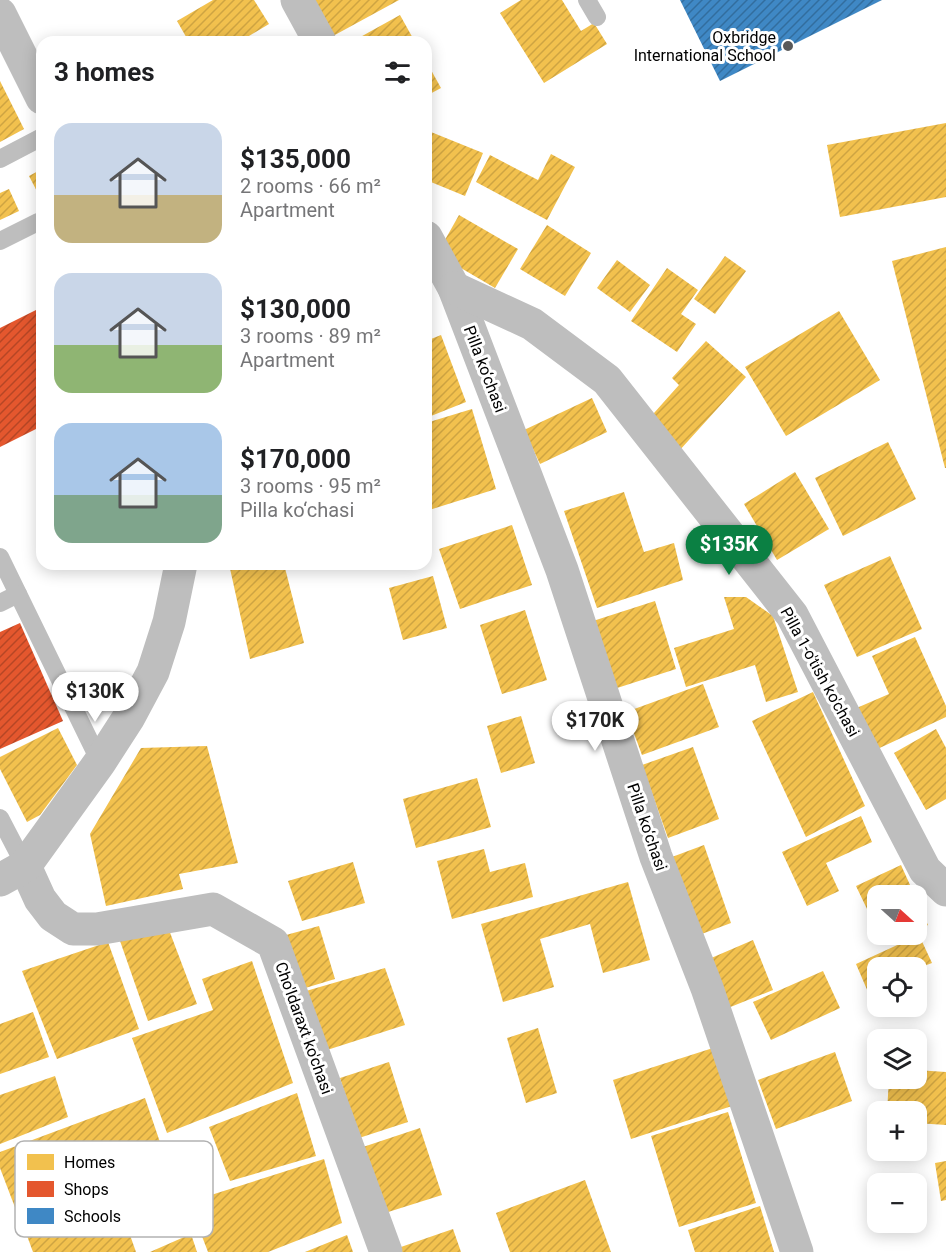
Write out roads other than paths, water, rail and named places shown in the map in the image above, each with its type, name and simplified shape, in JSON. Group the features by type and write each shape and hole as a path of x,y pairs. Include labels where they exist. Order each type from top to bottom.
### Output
{"street":[{"path":"297,0 317,36"},
{"path":"0,14 36,86"},
{"name":"Pilla ko‘chasi","path":"432,248 454,288 562,570 656,857 707,988 797,1252"},
{"name":"Pilla 1-o'tish ko'chasi","path":"454,288 532,324 607,380 792,615 925,870 946,890"},
{"path":"12,873 100,762 129,717 153,672 169,622 180,570"},
{"name":"Cho'ldaraxt ko'chasi","path":"12,873 40,899 53,916 73,928 97,929 213,909 273,943 386,1252"}],"lane":[{"path":"587,0 597,17"},
{"path":"0,159 36,139"},
{"path":"0,241 36,223"},
{"path":"0,557 100,762"},
{"path":"0,603 18,594"},
{"path":"0,818 12,873"}],"place":[{"name":"Oxbridge International School","path":"788,46"}]}
